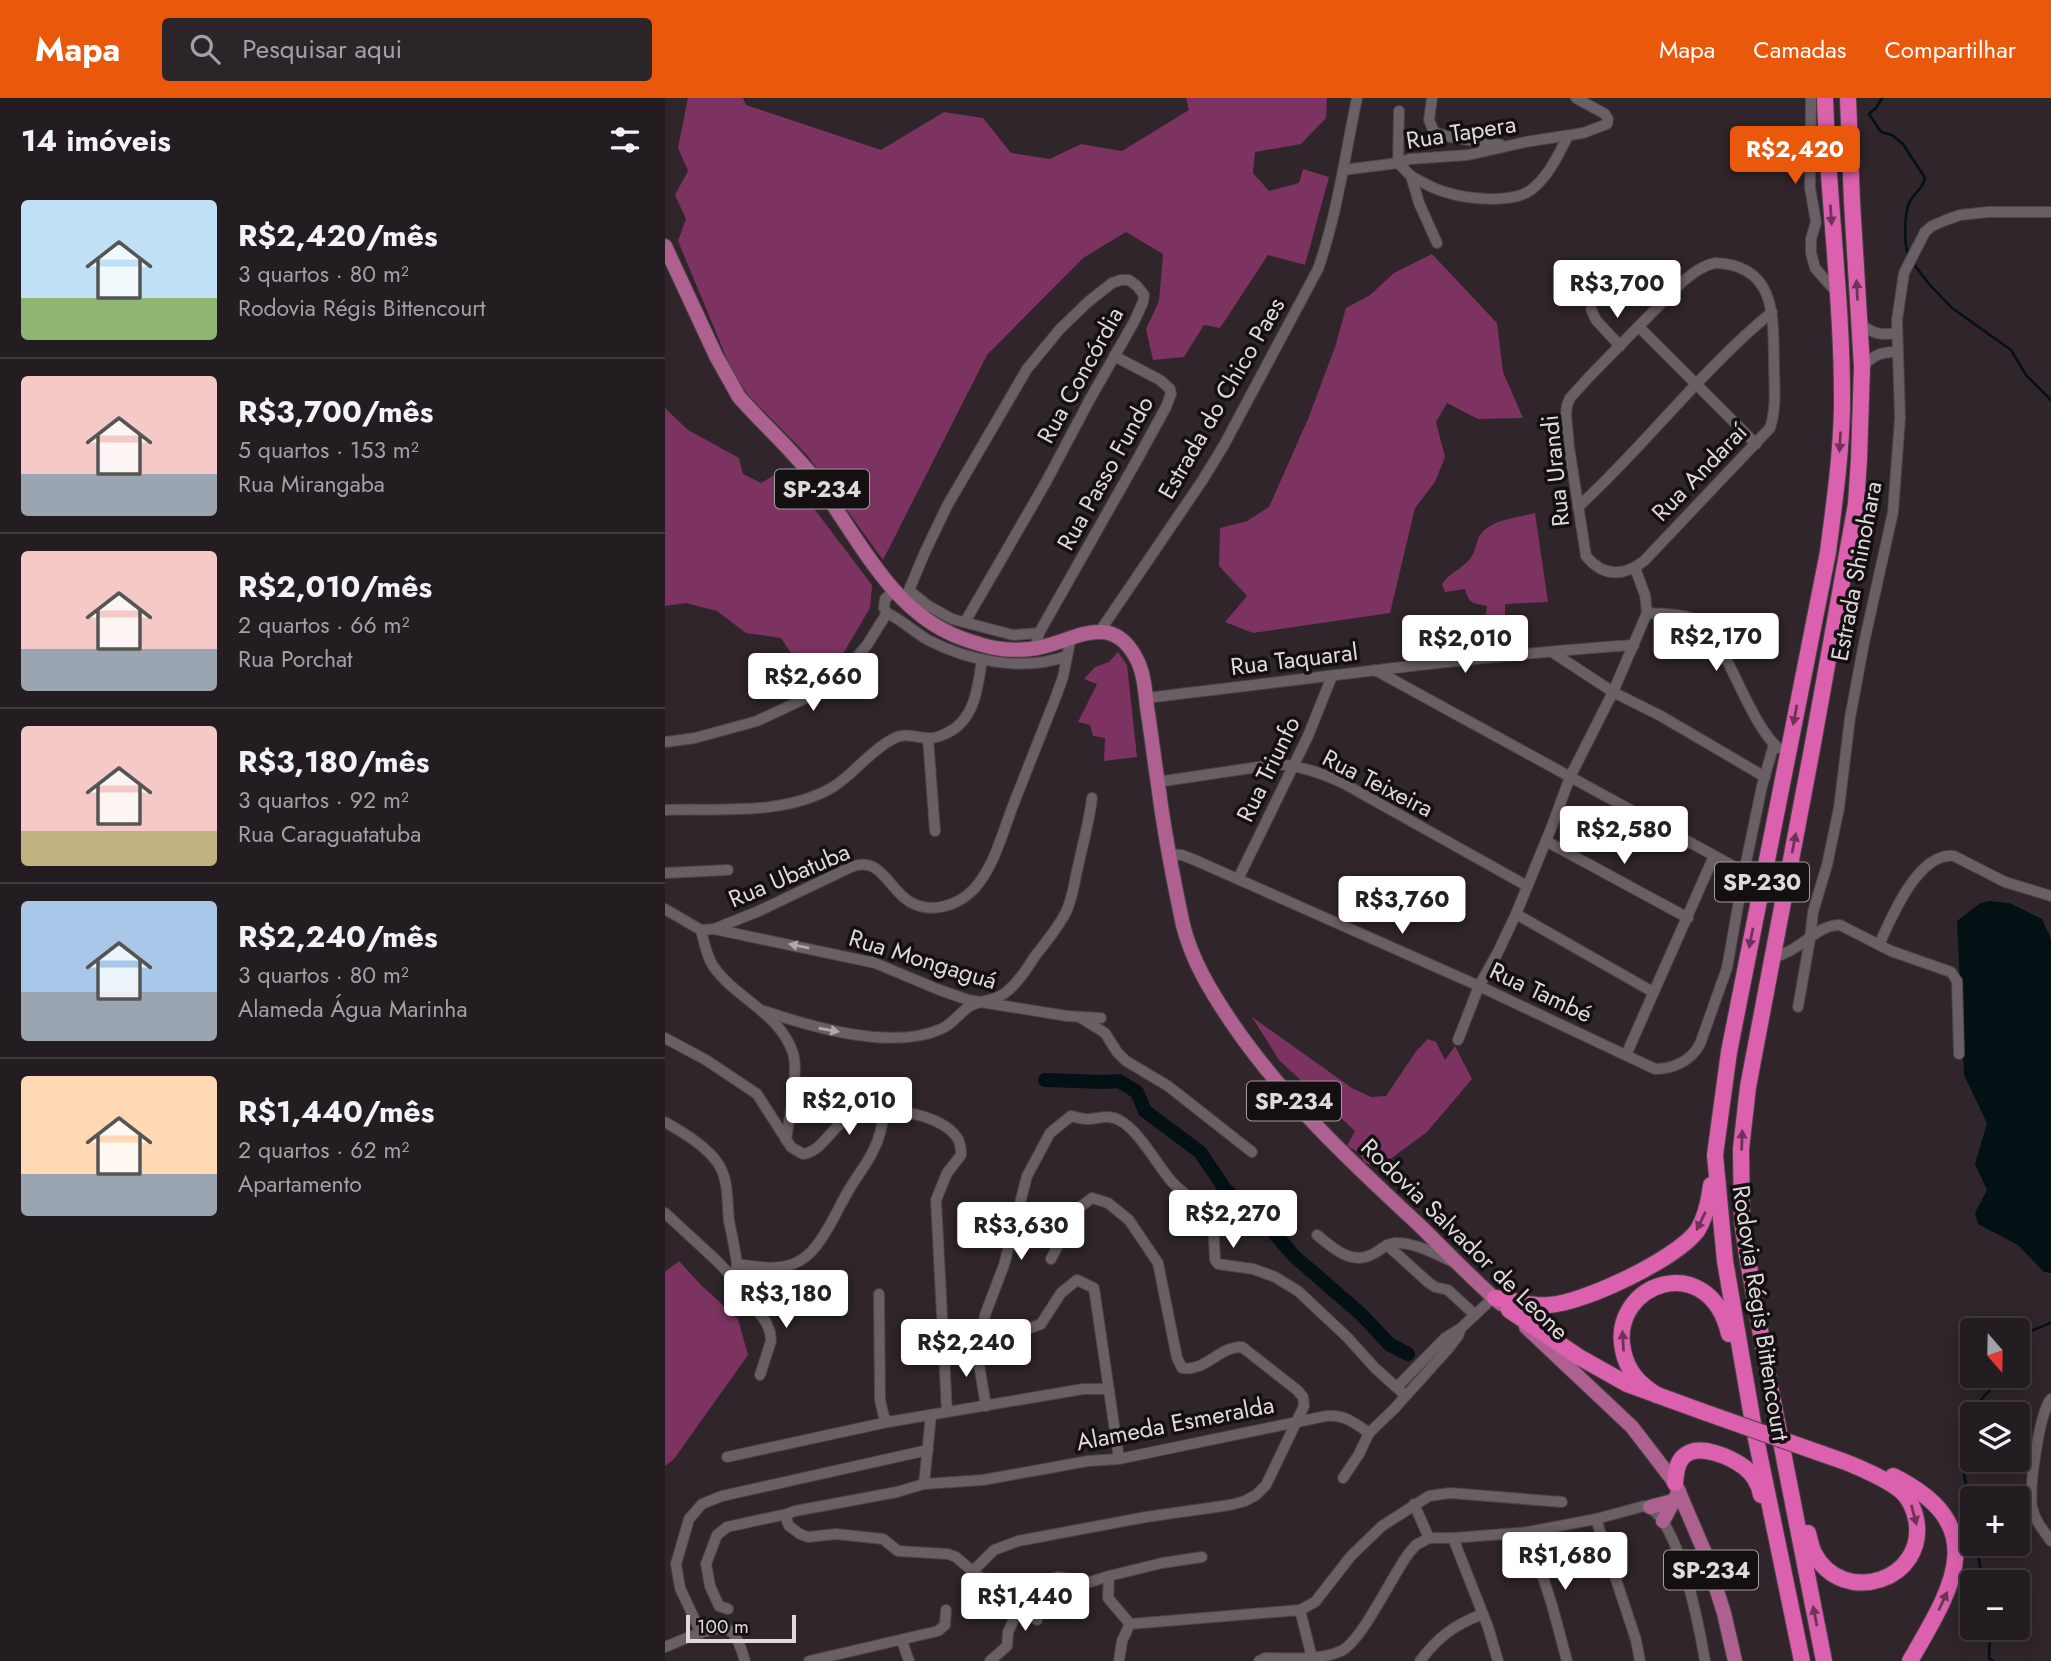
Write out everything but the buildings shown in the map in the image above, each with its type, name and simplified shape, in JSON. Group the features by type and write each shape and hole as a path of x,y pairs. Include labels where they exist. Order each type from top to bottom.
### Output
{"highway":[{"path":"1820,98 1827,161"},
{"name":"Rodovia Régis Bittencourt","path":"1802,1661 1754,1429 1725,1261 1716,1155 1729,1052 1828,552 1837,484 1842,410 1825,98"},
{"name":"Rodovia Régis Bittencourt","path":"1824,1661 1747,1255 1741,1187 1742,1134 1748,1087 1854,514 1860,459 1862,367 1848,98"},
{"path":"1495,1298 1540,1306 1571,1301 1669,1255 1689,1239 1704,1218 1716,1155"},
{"path":"1657,1395 1635,1378 1627,1367 1622,1347 1622,1328 1632,1305 1647,1292 1666,1284 1685,1283 1698,1287 1710,1296 1725,1317 1754,1429"},
{"path":"1509,1310 1579,1357 1627,1384 1701,1411 1839,1460 1895,1486 1909,1501 1916,1517 1917,1535 1913,1552 1894,1573 1879,1581 1858,1583 1839,1578 1817,1558 1812,1550 1798,1477 1787,1433 1775,1409"},
{"path":"1676,1492 1680,1461 1684,1456 1696,1451 1734,1461 1751,1475 1761,1491 1785,1601 1795,1629"},
{"path":"1839,1460 1871,1466 1918,1490 1942,1513 1952,1532 1956,1555 1952,1580 1938,1612 1910,1661"}],"main road":[{"name":"SP-234","path":"665,246 720,366 739,397 813,477 902,596 928,621 958,637 1002,651 1035,649 1070,637 1100,631"},
{"name":"Rodovia Salvador de Leone","path":"1100,631 1115,636 1126,644 1136,658 1146,698 1167,854 1190,949 1199,970 1248,1046 1342,1153 1624,1418 1676,1492 1705,1553 1716,1584 1735,1661"},
{"path":"1650,1507 1676,1492"},
{"path":"1663,1521 1676,1492"}],"street":[{"name":"Estrada do Chico Paes","path":"1100,631 1202,481 1318,269 1343,170 1357,98"},
{"path":"1432,98 1429,120 1434,132 1507,146"},
{"name":"Rua Tapera","path":"1343,170 1419,158 1468,155 1583,134 1607,124 1607,116 1576,98"},
{"path":"1811,98 1810,188 1816,222 1811,239 1811,253 1815,268 1837,293"},
{"path":"1399,111 1398,163 1411,176 1443,192 1465,197 1494,198 1520,195 1531,190 1549,171 1568,136"},
{"path":"1411,176 1419,203 1437,243"},
{"name":"Estrada Shinohara","path":"1798,1007 1813,912 1827,865 1839,808 1859,667 1893,512 1900,418 1897,333 1904,273 1925,232 1932,226 1960,215 2051,212"},
{"name":"Rua Urandi","path":"1635,568 1622,573 1602,570 1586,556 1567,427 1567,405 1570,398 1695,271 1705,265 1735,264 1743,268 1763,286 1772,312"},
{"name":"Rua Concórdia","path":"902,596 947,506 1027,369 1060,329 1088,302 1112,283 1129,281 1144,295 1135,322 1090,399 1047,482 965,622"},
{"path":"1591,309 1596,320 1620,346"},
{"path":"1579,507 1748,332 1772,312"},
{"name":"Rua Andaraí","path":"1635,568 1770,428 1775,400 1772,312"},
{"path":"1859,323 1879,335 1897,333"},
{"path":"1639,327 1756,444"},
{"path":"1862,367 1879,354 1897,352"},
{"name":"Rua Passo Fundo","path":"1035,649 1039,633 1137,460 1171,394 1170,389 1160,380 1114,356"},
{"path":"1458,1040 1479,986 1516,914 1570,777 1613,692 1647,613 1645,595 1635,568"},
{"path":"665,742 695,738 757,721 821,691 836,681 867,645 885,611 885,599 902,596 965,622 1013,635 1039,633"},
{"path":"885,611 942,647 982,659 1033,662 1054,661 1067,656"},
{"path":"1647,613 1675,614 1691,618 1702,623 1711,632 1748,702 1774,744 1787,756"},
{"name":"Rua Ubatuba","path":"701,930 714,929 769,907 851,867 863,864 876,868 901,895 918,905 940,907 965,897 981,880 993,856 1055,699 1070,637"},
{"name":"Rua Taquaral","path":"1146,698 1492,656 1634,645"},
{"path":"1552,652 1613,692 1661,716 1765,777"},
{"path":"665,810 731,809 800,802 821,794 844,780 894,738 907,734 928,738 953,730 968,716 982,659"},
{"path":"1375,670 1744,872"},
{"name":"Rua Triunfo","path":"1238,879 1322,704 1332,676"},
{"path":"928,738 936,831"},
{"name":"Rua També","path":"1167,854 1182,855 1238,879 1479,986 1655,1069 1675,1066 1697,1049 1729,960 1744,872 1774,744"},
{"name":"Rua Teixeira","path":"1157,782 1262,765 1293,766 1320,773 1343,783 1527,886"},
{"path":"665,909 701,930 713,965 747,1001 764,1011 835,1031 906,1037 932,1033 949,1025 971,1006 995,999 1008,991 1067,911 1088,828 1092,798"},
{"path":"1546,841 1688,918"},
{"path":"1879,945 1887,925 1918,875 1931,862 1945,855 1954,856 2005,882 2051,896"},
{"path":"1626,1055 1714,856"},
{"path":"665,873 728,870"},
{"path":"1516,914 1653,992"},
{"path":"1773,958 1790,951 1825,928 1840,925 1879,945 1951,972 1955,976 1959,1054"},
{"name":"Rua Mongaguá","path":"714,929 875,963 968,1000 1101,1018"},
{"path":"764,1011 781,1031 793,1053 794,1076 786,1140"},
{"name":"Rua Mongaguá","path":"1078,1017 1105,1033 1126,1061 1176,1092 1252,1152"},
{"path":"665,1038 697,1055 757,1094 786,1140 797,1151 808,1154 845,1119 869,1110 884,1109 916,1114 946,1127 959,1140 961,1155 947,1173 936,1200 947,1412"},
{"path":"737,1264 781,1267 802,1260 811,1252 873,1151 882,1126 884,1109"},
{"path":"944,1354 966,1355 979,1342 985,1315 1004,1265 1027,1176 1050,1133 1071,1116 1086,1119 1103,1116 1123,1122 1172,1181 1213,1218 1215,1260 1218,1264 1275,1277 1298,1291 1347,1337 1374,1368 1401,1391"},
{"path":"665,1122 717,1161 726,1185 737,1264 733,1278"},
{"path":"972,1572 995,1550 1018,1541 1245,1501 1269,1480 1304,1406 1303,1397 1270,1367 1242,1347 1234,1347 1200,1367 1182,1368 1177,1358 1158,1263 1129,1220 1108,1203 1092,1198 1076,1210 1051,1259"},
{"path":"665,1213 733,1278 766,1322 770,1332 761,1375"},
{"path":"1317,1235 1350,1257 1370,1256 1387,1245 1397,1243 1410,1245 1462,1266"},
{"path":"1387,1245 1428,1282 1448,1290 1475,1314"},
{"path":"1019,1332 1041,1324 1061,1293 1077,1280 1094,1288 1119,1459"},
{"path":"879,1294 880,1400 888,1422"},
{"path":"1343,1478 1369,1433 1394,1409 1401,1391 1454,1342 1461,1328 1475,1314 1495,1298"},
{"path":"976,1347 986,1406"},
{"path":"727,1457 888,1422 1083,1389 1109,1389"},
{"path":"2051,1399 2044,1410 2031,1489 2032,1504 2039,1526 2051,1541"},
{"path":"924,1484 931,1415"},
{"name":"Alameda Esmeralda","path":"728,1609 719,1606 710,1586 706,1564 716,1535 727,1527 924,1484 983,1480 1088,1461 1119,1459 1326,1416 1339,1415 1369,1433"},
{"path":"701,1633 680,1588 676,1564 688,1519 702,1504 722,1496 928,1450"},
{"path":"1130,1624 1300,1610 1315,1602 1351,1556 1382,1526 1429,1496 1450,1493 1562,1502"},
{"path":"1414,1504 1429,1538"},
{"path":"1259,1661 1265,1658 1340,1656 1369,1618 1409,1553 1416,1545 1429,1538 1528,1532 1650,1507 1663,1521 1678,1554 1692,1596 1705,1661"},
{"path":"787,1514 789,1526 807,1537 836,1534 883,1539 898,1550 949,1554 972,1572 992,1582 1034,1582 1058,1577 1090,1581 1162,1563 1202,1557"},
{"path":"1596,1520 1636,1640 1640,1661"},
{"path":"1528,1532 1567,1661"},
{"path":"1454,1538 1498,1661"},
{"path":"1108,1598 1109,1576"},
{"path":"1090,1581 1130,1624"},
{"path":"1034,1582 1037,1620"},
{"path":"991,1661 1007,1646 1008,1632 1034,1582"},
{"path":"809,1661 839,1658 942,1629 945,1625 946,1610"},
{"path":"1300,1610 1312,1658"},
{"path":"1423,1659 1447,1632 1483,1614"},
{"path":"1119,1661 1122,1641 1130,1624"},
{"path":"665,1647 701,1633 727,1629 738,1642 745,1661"},
{"path":"902,1641 909,1661"}],"shaded area":[{"path":"688,98 743,98 746,105 881,150 944,112 983,118 1011,153 1050,159 1081,144 1122,151 1189,110 1186,98 1327,98 1326,118 1301,144 1255,152 1253,173 1269,191 1299,183 1303,169 1329,177 1305,265 1268,255 1220,328 1204,325 1184,357 1153,360 1146,329 1159,301 1163,254 1126,232 1083,258 987,355 883,560 807,455 748,395 732,371 678,241 686,219 675,195 688,171 678,148"},
{"path":"1432,254 1497,323 1503,372 1523,418 1478,419 1447,403 1436,422 1445,457 1435,482 1415,508 1390,613 1253,633 1225,622 1247,596 1219,566 1220,528 1247,521 1269,507 1308,419 1335,347 1346,308 1370,295 1394,273"},
{"path":"665,408 688,430 739,458 743,474 761,483 784,469 872,585 870,608 840,659 810,682 781,638 746,633 717,611 686,603 665,606"},
{"path":"1535,513 1548,602 1505,604 1505,619 1495,646 1464,650 1463,644 1482,623 1487,606 1472,602 1465,589 1445,592 1442,584 1470,559 1479,537 1489,526"},
{"path":"1118,652 1127,665 1137,757 1104,761 1105,738 1093,736 1090,725 1078,722 1097,684 1084,679 1095,667 1109,662"},
{"path":"1989,901 2009,903 2042,919 2051,939 2051,1273 2044,1272 2018,1245 1978,1224 1975,1213 1987,1190 1975,1164 1987,1123 1964,1075 1957,921 1979,904"},
{"path":"1252,1017 1352,1088 1371,1097 1386,1096 1417,1050 1428,1039 1436,1042 1445,1060 1455,1046 1472,1079 1427,1132 1378,1168 1364,1162 1360,1153 1347,1146 1355,1131 1279,1060"},
{"path":"679,1261 738,1319 748,1355 674,1459 665,1466 665,1272"}],"waterway":[{"path":"1882,98 1869,114 1881,132 1892,135 1903,144 1925,178 1923,185 1910,201 1906,213 1905,238 1910,257"},
{"path":"1913,263 1952,308 2011,350 2026,375 2051,400"},
{"path":"1045,1080 1119,1081 1137,1092 1145,1111 1200,1152 1225,1189 1266,1224 1294,1256 1362,1315 1389,1344 1408,1354"},
{"path":"2030,1331 2051,1323"},
{"path":"1979,1402 1991,1388"},
{"path":"1964,1472 1966,1486"},
{"path":"1978,1556 1981,1570"},
{"path":"1990,1640 1989,1658 1993,1661"}]}
